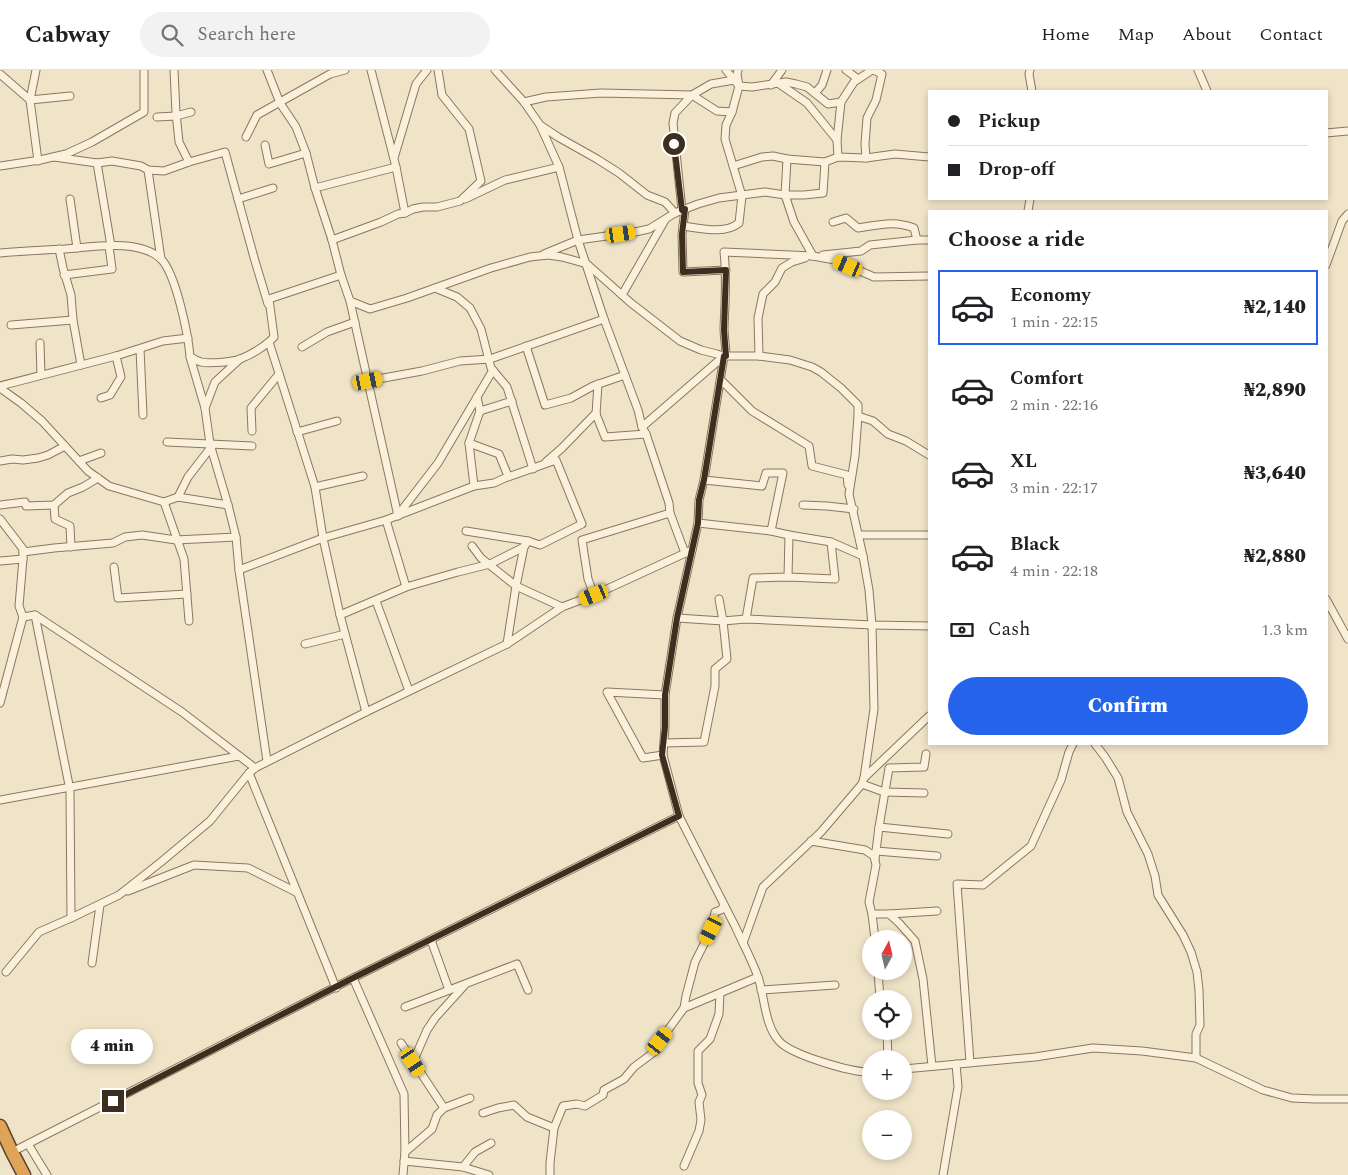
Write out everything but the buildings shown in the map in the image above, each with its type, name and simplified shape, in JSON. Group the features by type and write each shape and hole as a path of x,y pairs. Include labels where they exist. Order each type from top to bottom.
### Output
{"highway":[{"path":"0,1126 24,1175"}],"street":[{"path":"36,70 30,100 38,161"},
{"path":"0,166 38,161 66,154 92,142 144,112 144,70"},
{"path":"174,70 179,142 189,162"},
{"path":"267,70 280,103 296,127 306,153 350,301 398,516"},
{"path":"246,138 257,115 330,74 345,70"},
{"path":"371,70 394,158 405,213"},
{"path":"394,158 416,84 427,70"},
{"path":"438,70 442,95 469,129 481,181 460,201"},
{"path":"495,70 524,102 540,125 559,167 578,240 604,319 638,410 669,503 670,512 688,552"},
{"path":"726,70 736,83"},
{"path":"683,226 716,230 735,226 739,223 742,196 725,139 728,118 732,112 738,70"},
{"path":"774,84 782,70"},
{"path":"815,93 822,85 827,70"},
{"path":"846,70 858,79"},
{"path":"838,156 837,140 840,102 854,82 873,70 882,74 876,100 867,118 864,144 866,158"},
{"path":"1198,70 1207,90"},
{"path":"1027,71 1032,90"},
{"path":"0,74 30,100 70,96"},
{"path":"726,270 683,272 683,226 673,124 675,113 692,94 711,84 736,83 752,87 786,82 807,87 828,104 840,102"},
{"path":"774,84 806,103 837,140"},
{"path":"524,102 601,93 692,94 717,111 732,112"},
{"path":"157,117 176,116 191,112"},
{"path":"540,125 558,138 619,173 647,195 681,211"},
{"path":"1328,134 1348,130"},
{"path":"264,145 269,164 306,153"},
{"path":"54,157 96,162 112,161 141,166 148,170 164,171 225,152 270,309"},
{"path":"733,166 762,157 773,156 825,162 838,156 866,158 895,154 928,157"},
{"path":"787,159 785,195 794,222 813,256"},
{"path":"64,275 112,269 96,162"},
{"path":"540,256 557,247 578,240 649,229 681,211 719,198 765,192 785,195 823,193 825,162"},
{"path":"315,188 396,167"},
{"path":"332,240 413,209 437,207 460,201 505,180 559,167"},
{"path":"148,170 161,259 173,279 188,338 190,356 205,408 211,445 236,537 266,762"},
{"path":"238,199 273,188"},
{"path":"70,199 77,248"},
{"path":"1328,260 1342,221 1348,214"},
{"path":"833,222 846,218 858,228 885,223 904,224 914,228 917,240"},
{"path":"622,296 666,219"},
{"path":"759,356 758,318 763,294 775,282 782,268 792,262 813,256 861,251 870,245 928,240"},
{"path":"0,253 110,246 134,247 148,250 161,259"},
{"path":"59,249 64,275 71,295 73,320 81,365"},
{"path":"862,1072 831,1065 800,1053 780,1042 771,1030 758,977 743,943 679,816 662,755 665,695 688,552 698,523 699,500 725,356 726,270 724,252 813,256 835,260 874,277 928,276"},
{"path":"350,301 370,309 491,268 540,256 562,257 587,264 622,296 680,341 701,350 725,356 759,356 790,360 812,367 841,388 858,405 856,456 849,494"},
{"path":"205,408 215,382 240,359 270,342 274,337 269,299 341,275"},
{"path":"435,288 456,297 470,308 481,329 492,368 507,387 533,468"},
{"path":"368,381 422,371 460,361 490,358 604,319"},
{"path":"11,325 73,320"},
{"path":"302,347 327,332 355,322"},
{"path":"0,387 116,356 163,341 188,338"},
{"path":"270,342 315,487 323,538 340,615 366,712"},
{"path":"40,343 41,375"},
{"path":"526,346 545,405 570,398 593,386 625,375"},
{"path":"140,349 143,415"},
{"path":"100,398 110,395 121,377 116,356"},
{"path":"190,356 196,361 203,363 240,359"},
{"path":"598,384 596,413 605,437 644,431 725,356"},
{"path":"398,516 438,463 494,370"},
{"path":"252,431 251,408 279,374"},
{"path":"721,380 752,411 809,446 812,466 847,476 869,590 872,626 874,709 863,781"},
{"path":"0,387 42,421 79,461 109,486 164,502 178,497 228,506"},
{"path":"474,486 469,443 480,411 477,396"},
{"path":"480,411 512,401"},
{"path":"542,465 562,448 596,413"},
{"path":"858,416 872,421 888,434 906,441 928,454"},
{"path":"297,432 337,421"},
{"path":"167,442 252,446"},
{"path":"469,443 498,454 508,476"},
{"path":"178,497 188,477 211,445"},
{"path":"0,461 38,458 65,446"},
{"path":"79,461 101,453"},
{"path":"239,570 323,538 398,516 474,486 494,483 508,476 556,460 582,524 540,545 526,544 466,531"},
{"path":"704,480 762,486 766,473 783,473 771,531"},
{"path":"315,487 363,476"},
{"path":"0,505 25,502 26,506 54,505 68,493 98,478"},
{"path":"164,502 184,559 188,622"},
{"path":"54,505 55,520 70,526 71,547"},
{"path":"803,505 854,510"},
{"path":"594,595 588,579 582,540 670,512"},
{"path":"0,519 23,549 19,606 23,617 0,703"},
{"path":"386,520 406,587"},
{"path":"698,523 771,531 831,542 863,556"},
{"path":"0,561 71,547 112,543 125,537 142,535 176,540 236,537"},
{"path":"788,577 789,535"},
{"path":"859,536 928,535"},
{"path":"746,619 753,578 835,579 831,542"},
{"path":"340,615 406,587 490,564 526,544"},
{"path":"507,644 516,586 526,544"},
{"path":"472,546 481,558 516,586 562,608"},
{"path":"119,895 210,821 248,773 255,768 507,644 562,608 688,552"},
{"path":"114,567 118,598 187,594"},
{"path":"664,743 704,742 715,686 715,669 728,659 719,599"},
{"path":"376,601 409,691"},
{"path":"1328,603 1348,639"},
{"path":"23,617 35,615 182,712 255,768"},
{"path":"35,615 70,787 71,918"},
{"path":"677,618 723,621 746,619 872,626 928,626"},
{"path":"304,644 345,634"},
{"path":"662,755 643,758 607,692 665,695"},
{"path":"743,943 763,887 811,841 838,813 863,781 928,717"},
{"path":"970,1062 957,884 983,885 1031,846 1061,780 1072,745"},
{"path":"1096,745 1106,757 1118,778 1127,812 1148,854 1155,876 1158,895 1183,935 1191,952 1197,972 1199,990 1200,1025 1196,1034 1196,1058"},
{"path":"874,930 869,902 876,865 875,859 888,768 924,767 926,754"},
{"path":"0,800 239,756"},
{"path":"248,773 336,988"},
{"path":"863,781 884,792 924,794"},
{"path":"12,1152 353,978 679,816"},
{"path":"879,827 948,834"},
{"path":"811,841 864,850 874,856 875,859"},
{"path":"876,851 937,856"},
{"path":"6,972 39,932 119,895 194,865 248,868 296,892"},
{"path":"92,963 100,905"},
{"path":"550,1175 554,1128 563,1106 577,1104 585,1106 603,1094 604,1090 624,1078 639,1063 657,1050 660,1041 684,1008 695,962 711,930 715,912 721,910 724,905"},
{"path":"872,914 937,911"},
{"path":"889,914 915,942 923,979 932,1066"},
{"path":"431,940 449,990"},
{"path":"405,1007 517,964 528,990"},
{"path":"684,1008 758,977"},
{"path":"353,978 404,1094 405,1152 403,1175"},
{"path":"413,1062 434,1018 466,984"},
{"path":"761,990 834,985"},
{"path":"684,1166 699,1131 701,1120 699,1102 702,1095 698,1083 698,1051 710,1039 719,1014 720,994"},
{"path":"401,1043 444,1108"},
{"path":"912,1068 1035,1056 1093,1048 1196,1058 1263,1090 1292,1098 1347,1100"},
{"path":"943,1175 958,1087 956,1064"},
{"path":"405,1152 432,1129 437,1115 444,1108 470,1098"},
{"path":"483,1113 514,1105 527,1117 554,1128"},
{"path":"463,1167 475,1152 491,1143"},
{"path":"28,1144 46,1175"},
{"path":"404,1161 463,1167 489,1175"}],"route":[{"path":"113,1101 353,978 679,816 662,755 665,727 665,695 677,618 698,523 699,500 704,480 724,356 726,356 724,330 726,270 683,272 682,234 685,209 682,210 674,144"}]}
